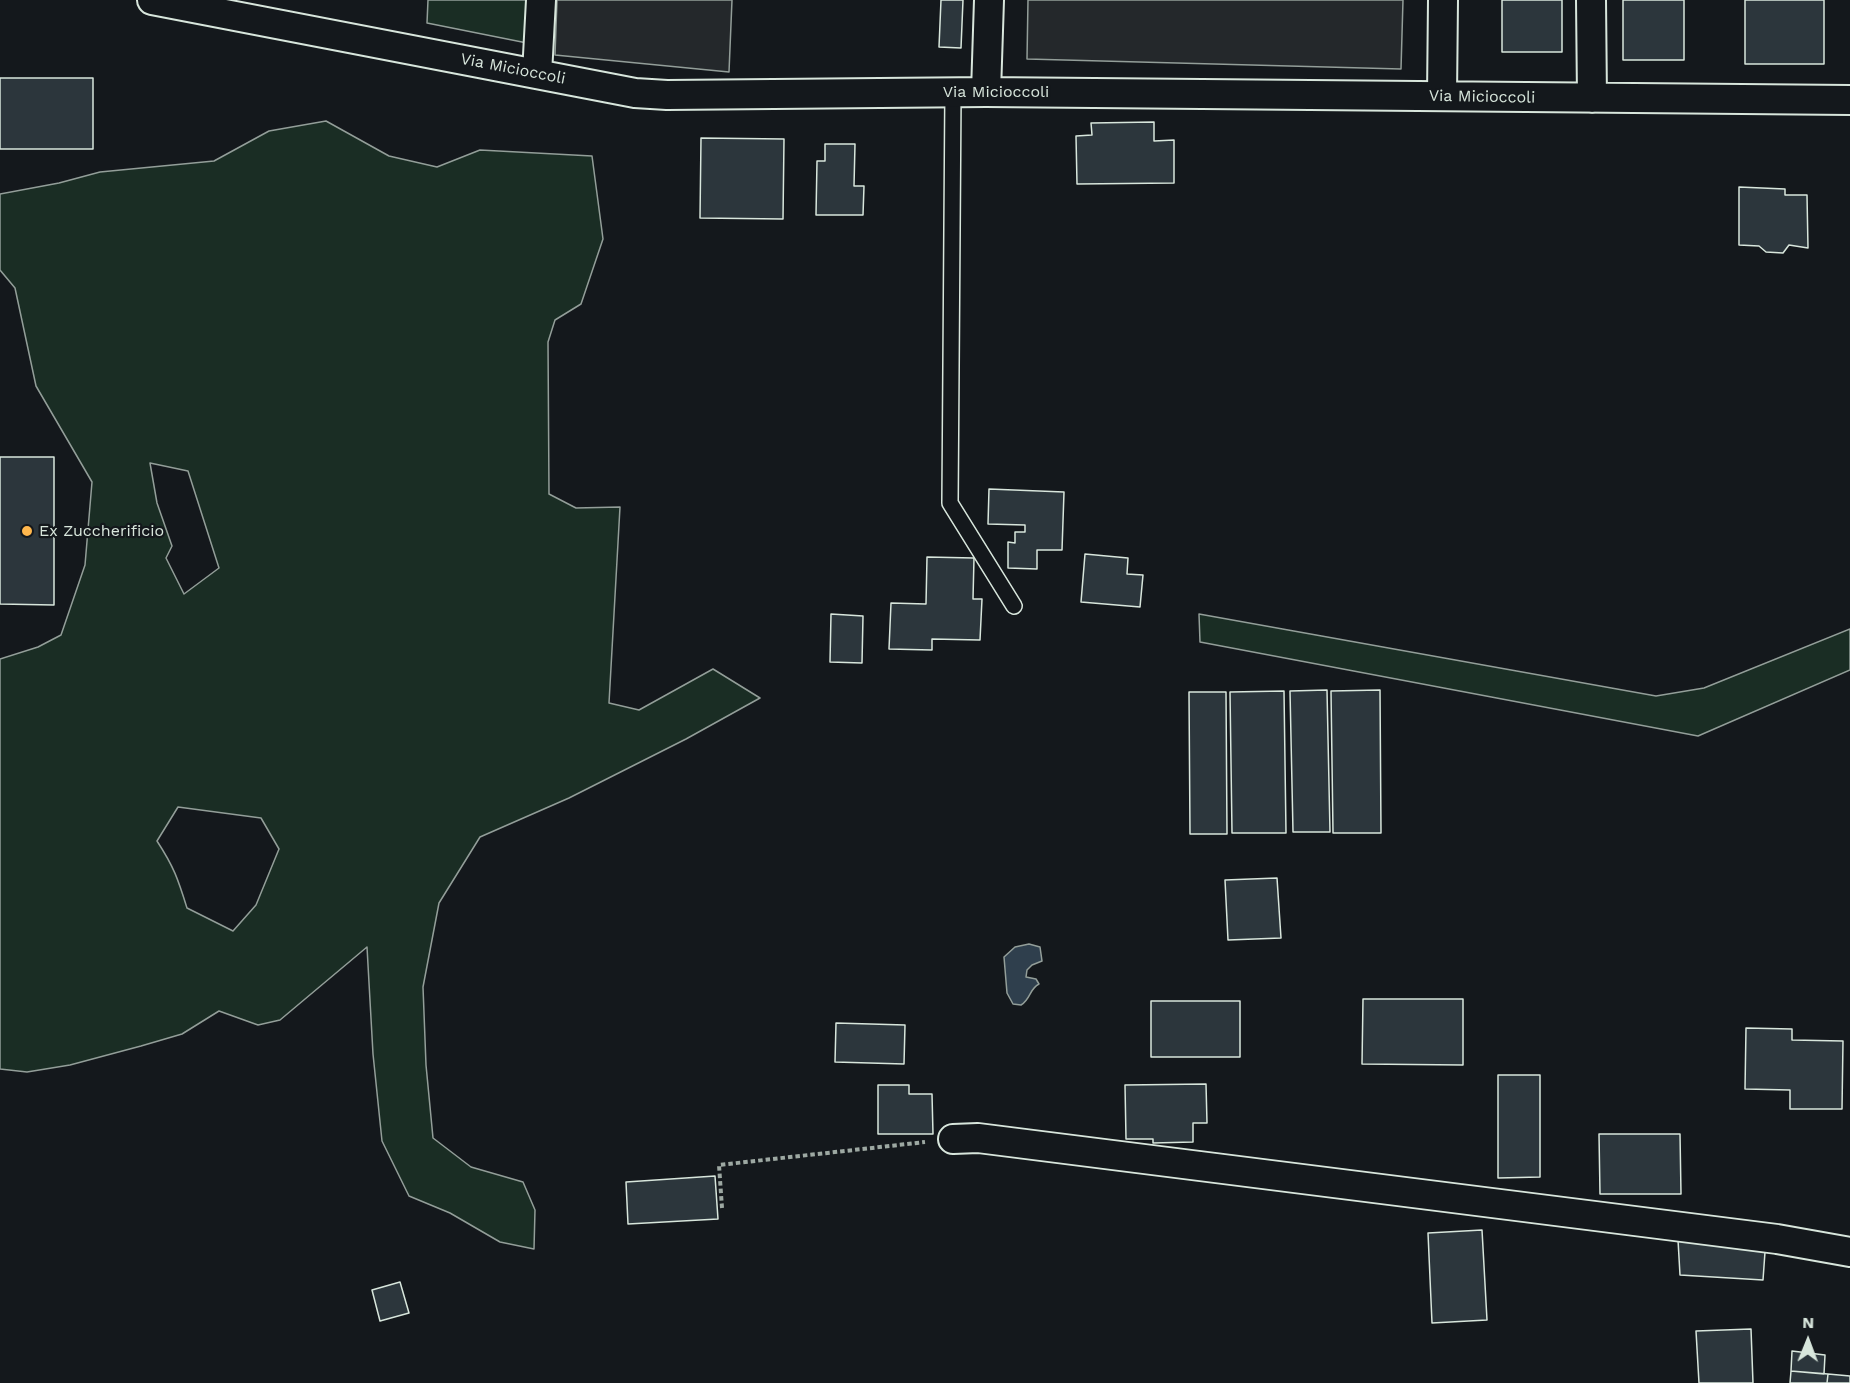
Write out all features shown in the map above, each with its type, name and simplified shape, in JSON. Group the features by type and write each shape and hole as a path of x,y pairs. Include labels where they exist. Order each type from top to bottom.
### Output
{"street":[{"name":"Via Micioccoli","path":"152,0 635,93 667,95 986,92 1850,100"},
{"path":"537,74 541,0"},
{"path":"986,92 989,0"},
{"path":"1442,96 1443,0"},
{"path":"1591,0 1592,98"},
{"path":"952,1139 978,1138 1414,1192 1777,1239 1850,1252"}],"lane":[{"path":"953,92 950,503 1014,606"}],"path":[{"path":"722,1208 719,1165 952,1139"}],"green space":[{"path":"428,0 535,0 532,44 427,23"},
{"path":"326,121 389,156 437,167 480,150 592,156 603,239 581,304 555,320 548,342 549,494 576,508 620,507 609,703 639,710 713,669 760,698 686,739 569,798 480,837 439,903 423,987 426,1065 433,1138 471,1167 523,1182 535,1210 534,1249 500,1242 450,1213 409,1196 382,1141 373,1054 367,947 280,1020 258,1025 219,1011 182,1034 70,1065 27,1072 0,1069 0,659 38,647 61,635 85,565 92,482 36,386 15,288 0,270 0,194 59,183 100,172 214,161 269,131","holes":["150,463 188,471 219,568 184,594 166,558 172,546 157,503","178,807 261,818 279,849 256,905 233,931 187,908 175,873 157,841"]},
{"path":"1199,614 1656,696 1704,688 1850,629 1850,670 1698,736 1200,642"}],"shaded area":[{"path":"557,0 732,0 729,72 555,55"},
{"path":"1028,0 1403,0 1401,69 1027,59"}],"water":[{"path":"1029,944 1040,947 1042,961 1027,970 1026,977 1036,979 1039,984 1024,1003 1013,1004 1007,993 1004,957 1015,947"}],"building":[{"path":"941,0 963,0 961,48 939,47"},
{"path":"1502,0 1562,0 1562,52 1502,52"},
{"path":"1623,0 1684,0 1684,60 1623,60"},
{"path":"1745,0 1824,0 1824,64 1745,64"},
{"path":"0,78 93,78 93,149 0,149"},
{"path":"1154,122 1154,141 1174,140 1174,183 1077,184 1076,136 1092,135 1091,123"},
{"path":"701,138 784,139 783,219 700,218"},
{"path":"825,144 855,144 854,186 864,186 863,215 816,215 817,161 825,161"},
{"path":"1739,187 1785,189 1785,195 1807,195 1808,248 1789,245 1783,253 1766,252 1759,246 1739,245"},
{"name":"Ex Zuccherificio","path":"0,457 54,457 54,605 0,604"},
{"path":"989,489 1064,492 1062,550 1037,550 1037,569 1008,568 1008,542 1015,543 1015,532 1025,532 1025,525 988,524"},
{"path":"1085,554 1128,558 1127,574 1143,575 1140,607 1081,602"},
{"path":"927,557 974,558 973,599 982,599 980,640 932,639 932,650 889,649 891,603 926,604"},
{"path":"831,614 863,616 862,663 830,662"},
{"path":"1327,690 1330,832 1293,832 1290,691"},
{"path":"1380,690 1381,833 1333,833 1331,691"},
{"path":"1284,691 1286,833 1232,833 1230,692"},
{"path":"1189,692 1226,692 1227,834 1190,834"},
{"path":"1277,878 1281,938 1228,940 1225,880"},
{"path":"1363,999 1463,999 1463,1065 1362,1064"},
{"path":"1151,1001 1240,1001 1240,1057 1151,1057"},
{"path":"836,1023 905,1025 904,1064 835,1062"},
{"path":"1746,1028 1792,1029 1792,1040 1843,1041 1842,1109 1790,1109 1790,1090 1745,1089"},
{"path":"1498,1075 1540,1075 1540,1177 1498,1178"},
{"path":"1206,1084 1207,1123 1193,1123 1193,1142 1153,1143 1153,1139 1126,1139 1125,1085"},
{"path":"878,1085 909,1085 909,1094 932,1094 933,1134 878,1134"},
{"path":"1599,1134 1680,1134 1681,1194 1600,1194"},
{"path":"715,1176 718,1219 628,1224 626,1182"},
{"path":"1482,1230 1487,1320 1432,1323 1428,1233"},
{"path":"1678,1240 1765,1252 1763,1280 1680,1275"},
{"path":"400,1282 409,1313 380,1321 372,1290"},
{"path":"1751,1329 1753,1383 1699,1383 1696,1331"},
{"path":"1792,1351 1825,1355 1824,1374 1791,1371"},
{"path":"1791,1371 1828,1374 1827,1383 1790,1383"},
{"path":"1828,1374 1850,1376 1850,1383 1827,1383"}],"place":[{"name":"Ex Zuccherificio","path":"27,531"}]}
